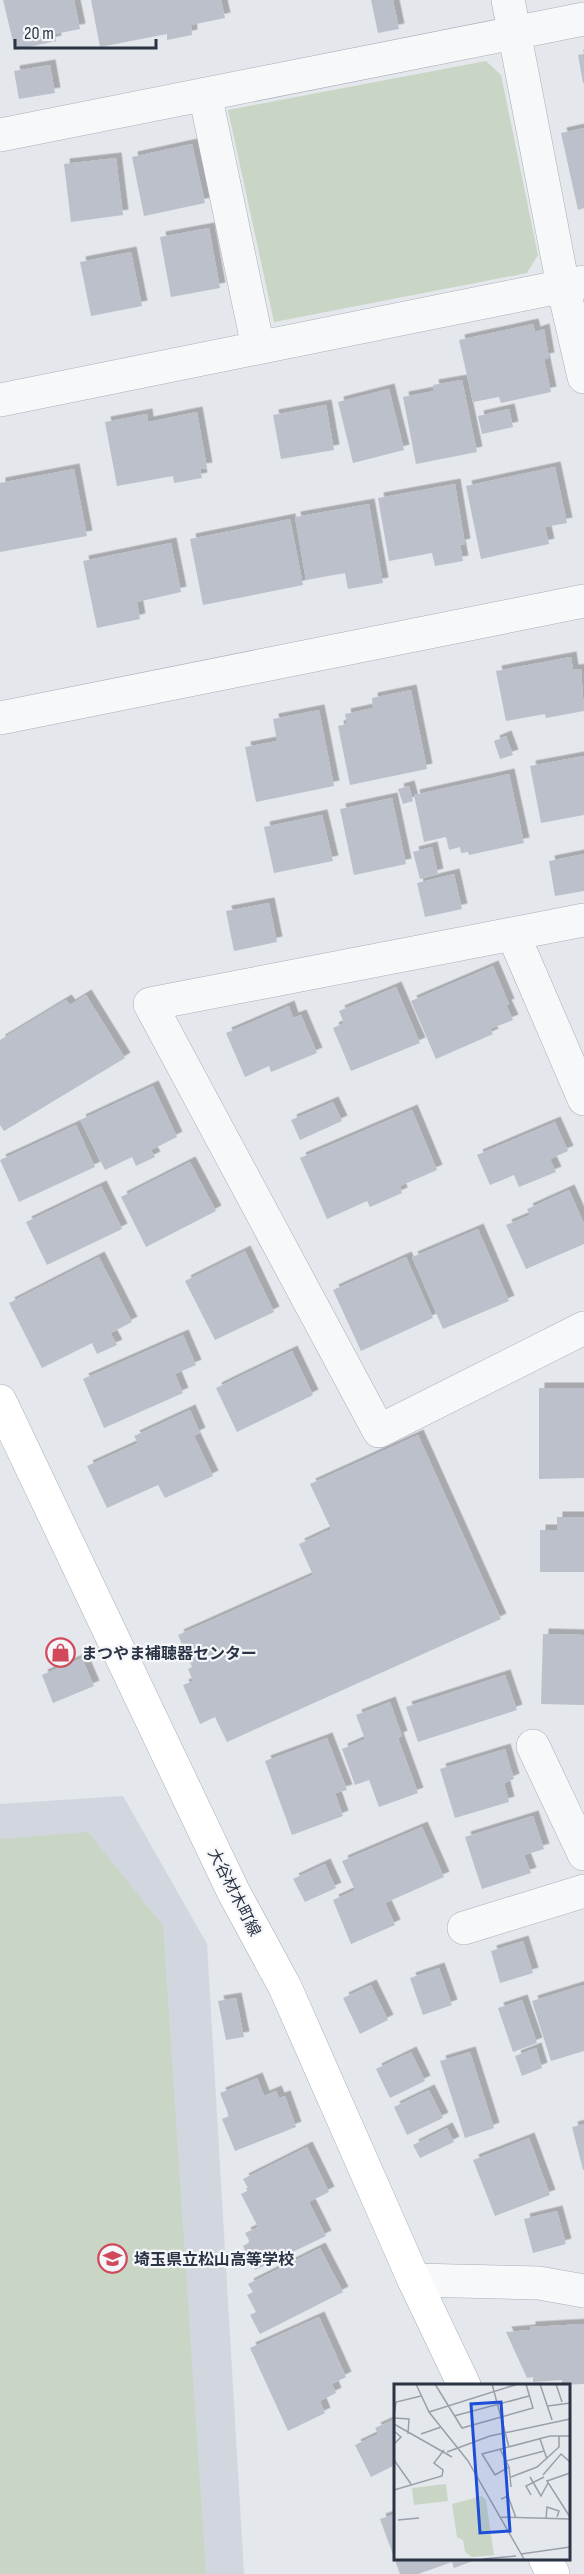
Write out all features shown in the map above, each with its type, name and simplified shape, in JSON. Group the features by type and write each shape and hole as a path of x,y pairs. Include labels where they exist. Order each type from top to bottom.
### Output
{"main road":[{"name":"大谷材木町線","path":"0,1401 233,1891 285,1987 414,2280 464,2384"},
{"path":"546,2559 553,2574"}],"street":[{"path":"508,0 574,284 584,377"},
{"path":"0,135 584,19"},
{"path":"206,94 258,347"},
{"path":"0,400 574,284"},
{"path":"0,718 584,601"},
{"path":"584,920 150,1004 379,1431 584,1328"},
{"path":"513,934 584,1098"},
{"path":"533,1746 584,1854"},
{"path":"464,1928 584,1891"},
{"path":"414,2280 539,2283 584,2291"}],"shaded area":[{"name":"埼玉県立松山高等学校","path":"123,1796 207,1944 244,2574 0,2574 0,1804"}],"green space":[{"path":"486,61 501,75 538,255 527,273 274,322 228,110"},
{"name":"埼玉県立松山高等学校","path":"88,1832 163,1926 206,2574 0,2574 0,1839"}],"building":[{"path":"3,0 74,0 80,29 55,34 56,41 15,50"},
{"path":"91,0 221,0 225,18 191,25 192,35 167,40 167,34 100,47"},
{"path":"371,0 393,0 399,29 378,33"},
{"path":"584,54 584,83 583,83 578,55"},
{"path":"50,65 55,93 19,99 14,71"},
{"path":"584,128 584,208 578,210 561,133"},
{"path":"192,144 205,203 144,216 132,157"},
{"path":"116,158 123,215 71,222 64,164"},
{"path":"209,228 220,288 171,297 160,237"},
{"path":"131,252 142,306 91,316 80,262"},
{"path":"533,324 535,332 544,329 549,358 544,359 551,392 501,403 499,397 473,402 459,340"},
{"path":"462,380 477,452 416,464 403,397 434,391 433,385"},
{"path":"389,389 404,450 353,463 338,402"},
{"path":"326,405 334,450 281,459 273,415"},
{"path":"509,409 513,427 482,434 478,416"},
{"path":"197,412 207,468 200,469 202,478 174,483 173,476 117,486 105,422 147,414 148,422"},
{"path":"555,467 567,523 545,527 549,544 481,559 466,486"},
{"path":"74,469 87,536 0,552 0,483"},
{"path":"455,484 465,544 460,545 463,561 435,566 432,553 389,561 378,498"},
{"path":"369,504 383,583 348,589 345,573 306,580 295,517"},
{"path":"290,519 303,585 203,605 190,539"},
{"path":"171,543 181,592 137,602 140,619 97,628 83,561"},
{"path":"571,657 573,670 581,669 584,711 546,718 545,714 506,721 496,671"},
{"path":"411,690 427,769 350,785 338,726 347,724 345,714 373,708 372,698"},
{"path":"319,710 334,786 256,802 245,747 277,741 273,719"},
{"path":"506,736 513,755 500,759 494,741"},
{"path":"584,756 584,815 541,823 530,766"},
{"path":"509,774 524,843 469,855 468,852 461,853 460,847 449,850 446,837 424,842 414,795"},
{"path":"409,786 413,801 403,804 398,789"},
{"path":"392,798 406,864 354,875 340,809"},
{"path":"322,815 333,861 274,873 264,827"},
{"path":"432,847 438,874 420,879 413,852"},
{"path":"584,854 584,891 555,896 549,861"},
{"path":"454,874 462,909 425,917 417,883"},
{"path":"269,903 277,942 234,951 226,911"},
{"path":"493,966 509,1004 506,1005 513,1020 490,1029 493,1034 436,1059 411,1001"},
{"path":"396,987 420,1043 351,1071 333,1028 344,1023 339,1011"},
{"path":"86,995 125,1058 4,1131 0,1125 0,1040 66,1000 70,1005"},
{"path":"289,1006 293,1018 301,1015 317,1053 271,1072 269,1066 245,1077 226,1033"},
{"path":"153,1086 177,1137 151,1150 155,1157 136,1166 132,1157 105,1170 80,1120"},
{"path":"333,1102 342,1121 300,1140 291,1120"},
{"path":"412,1110 437,1170 400,1186 402,1193 370,1207 367,1201 327,1219 300,1158"},
{"path":"555,1122 568,1151 550,1159 556,1172 519,1187 514,1175 490,1185 477,1155"},
{"path":"76,1125 95,1167 19,1202 0,1160"},
{"path":"190,1162 216,1211 146,1247 121,1197"},
{"path":"101,1186 122,1229 47,1265 26,1222"},
{"path":"569,1190 584,1224 584,1244 526,1269 506,1225 530,1215 527,1209"},
{"path":"478,1229 509,1301 443,1329 412,1257"},
{"path":"245,1251 274,1312 215,1340 185,1281"},
{"path":"99,1257 132,1322 105,1336 111,1334 117,1345 97,1354 92,1343 42,1368 9,1303"},
{"path":"406,1257 433,1318 361,1351 333,1290"},
{"path":"183,1335 196,1365 175,1374 183,1393 104,1428 83,1379"},
{"path":"292,1351 313,1395 237,1432 216,1388"},
{"path":"539,1388 584,1388 584,1478 539,1479"},
{"path":"190,1410 200,1433 194,1436 213,1476 165,1498 158,1485 107,1508 87,1466 138,1443 134,1436"},
{"path":"418,1435 501,1619 227,1742 215,1717 200,1724 183,1685 193,1681 188,1669 192,1667 178,1635 313,1575 299,1544 331,1529 310,1484"},
{"path":"557,1517 584,1517 584,1572 540,1572 540,1530 557,1530"},
{"path":"543,1634 584,1635 584,1705 541,1704"},
{"path":"82,1658 94,1686 53,1703 42,1675"},
{"path":"505,1675 517,1710 418,1742 406,1707"},
{"path":"390,1702 402,1736 398,1738 418,1793 379,1807 369,1780 355,1785 342,1749 365,1739 356,1715"},
{"path":"327,1738 347,1790 335,1793 343,1816 292,1835 265,1761"},
{"path":"505,1749 514,1779 504,1783 509,1802 455,1818 440,1769"},
{"path":"533,1816 544,1849 524,1855 531,1873 482,1889 465,1837"},
{"path":"422,1827 444,1877 385,1903 395,1925 351,1944 333,1900 355,1890 342,1861"},
{"path":"325,1864 336,1888 305,1902 293,1879"},
{"path":"523,1941 533,1973 500,1983 491,1951"},
{"path":"439,1968 452,2005 423,2015 410,1978"},
{"path":"371,1985 388,2020 360,2034 343,1998"},
{"path":"584,1985 584,2051 551,2061 532,2001"},
{"path":"236,1998 244,2037 226,2040 218,2001"},
{"path":"522,2000 537,2043 513,2052 498,2008"},
{"path":"536,2048 542,2068 522,2076 515,2056"},
{"path":"411,2052 425,2081 390,2098 376,2069"},
{"path":"470,2052 494,2128 465,2138 440,2061"},
{"path":"257,2078 264,2096 276,2091 279,2098 285,2096 296,2127 235,2151 222,2119 229,2116 220,2093"},
{"path":"429,2090 443,2118 407,2135 394,2107"},
{"path":"584,2124 584,2170 583,2170 572,2127"},
{"path":"447,2128 454,2142 420,2158 413,2145"},
{"path":"529,2138 550,2195 495,2216 473,2160"},
{"path":"307,2147 329,2192 309,2202 326,2236 255,2270 243,2246 250,2242 245,2233 258,2227 241,2194 249,2190 243,2179"},
{"path":"557,2211 566,2244 533,2253 524,2219"},
{"path":"320,2248 343,2292 260,2334 250,2315 256,2312 247,2295 253,2292 248,2284"},
{"path":"319,2317 346,2377 332,2384 336,2393 320,2401 325,2413 288,2431 250,2348"},
{"path":"584,2324 584,2384 562,2384 562,2380 533,2382 533,2377 527,2378 506,2332 530,2330 530,2327"},
{"path":"394,2419 394,2466 371,2477 355,2445 378,2434 375,2428"},
{"path":"394,2514 394,2558 380,2519"},
{"path":"395,2559 478,2559 454,2568 452,2562 418,2574 400,2574"}],"place":[{"name":"まつやま補聴器センター","path":"60,1653"},
{"name":"埼玉県立松山高等学校","path":"113,2259"}]}
